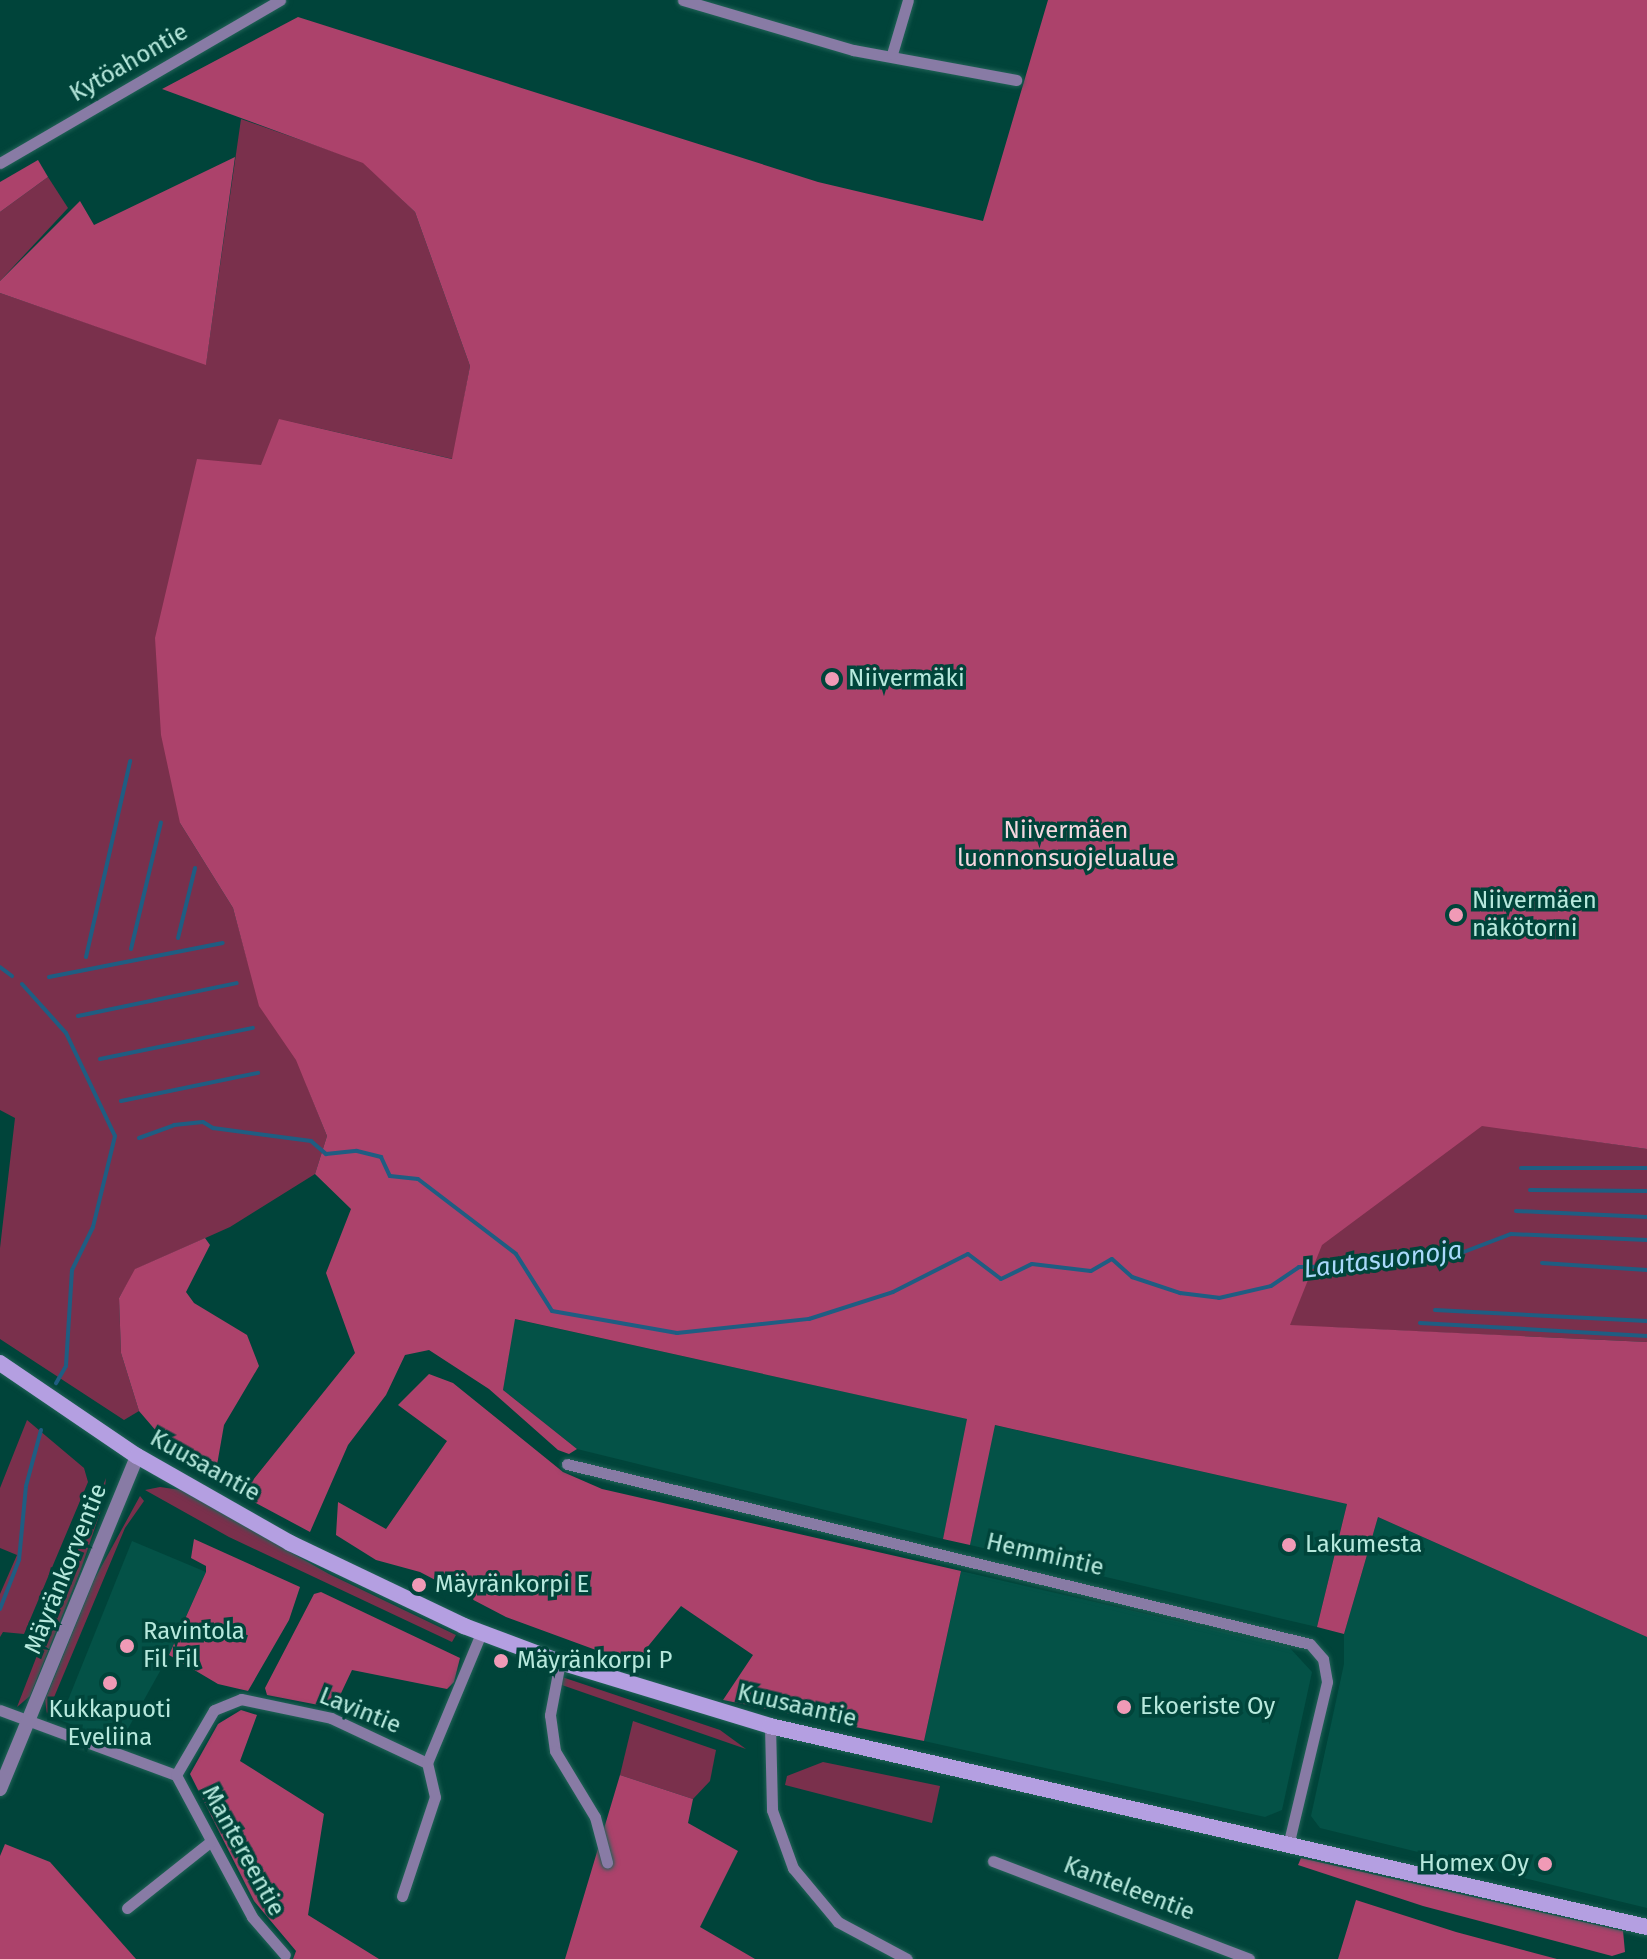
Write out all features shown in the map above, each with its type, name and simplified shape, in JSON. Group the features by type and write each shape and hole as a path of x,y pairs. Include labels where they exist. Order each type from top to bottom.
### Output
{"main road":[{"name":"Kuusaantie","path":"0,1363 137,1456 315,1556 481,1633 560,1662 770,1726 1289,1842 1647,1927"}],"street":[{"name":"Kytöahontie","path":"0,163 280,0"},
{"path":"683,0 853,50 892,54 1016,80"},
{"path":"892,54 908,0"},
{"name":"Mäyränkorventie","path":"0,1789 137,1456"},
{"name":"Hemmintie","path":"567,1464 1310,1644 1323,1659 1327,1682 1289,1842"},
{"path":"402,1896 435,1797 427,1763 481,1633"},
{"path":"560,1662 550,1715 555,1751 595,1817 607,1862"},
{"name":"Lavintie","path":"176,1775 214,1710 241,1699 331,1718 427,1763"},
{"name":"Mantereentie","path":"0,1710 176,1775 252,1917 285,1955"},
{"path":"770,1726 772,1810 793,1868 838,1922 907,1959"},
{"path":"127,1908 210,1842"},
{"name":"Kanteleentie","path":"993,1861 1249,1959"}],"shaded area":[{"path":"514,1319 968,1419 943,1539 577,1449 503,1390"},
{"path":"994,1425 1347,1504 1317,1627 970,1545"},
{"path":"1378,1517 1647,1637 1647,1908 1320,1828 1311,1816 1344,1664 1344,1634"},
{"path":"132,1541 206,1572 169,1655 120,1743 60,1720"},
{"path":"961,1571 1289,1647 1312,1672 1282,1810 1265,1817 924,1741"}],"green space":[{"name":"Niivermäen luonnonsuojelualue","path":"1048,0 1647,0 1647,1149 1482,1126 1322,1245 1290,1325 1647,1342 1647,1637 1378,1517 1344,1634 1317,1627 1347,1504 995,1425 970,1545 943,1539 967,1419 515,1319 503,1390 577,1449 569,1454 558,1450 489,1389 429,1350 405,1355 386,1395 348,1445 310,1532 241,1495 355,1353 326,1273 351,1209 315,1174 327,1136 296,1060 259,1006 233,908 180,823 161,735 155,638 197,459 261,465 279,419 452,459 470,366 415,212 363,163 162,89 298,17 818,182 983,221"},
{"name":"Niivermäen luonnonsuojelualue","path":"1153,0 1647,0 1522,1131 1647,1149 1647,1342 1324,1327 1266,1383 307,1086 327,1136 315,1174 230,1227 136,1269 119,1298 121,1353 139,1411 124,1420 0,1339 0,1248 15,1118 0,1110 0,293 206,364 241,119 363,162 415,212 470,366 453,459 279,419 525,477 1008,363","holes":["188,503 248,963 233,908 180,823"]},
{"path":"235,157 206,365 0,293 0,281 80,201 94,225"},
{"path":"38,160 48,177 0,212 0,182"},
{"path":"48,177 68,208 0,281 0,212"},
{"path":"205,1238 210,1245 186,1292 194,1303 247,1335 259,1366 224,1425 217,1465 233,1491 157,1432 139,1411 121,1353 119,1298 135,1269"},
{"path":"429,1374 453,1383 563,1472 602,1489 961,1571 924,1741 723,1700 753,1655 681,1606 645,1650 645,1668 506,1617 420,1572 376,1560 336,1535 338,1502 386,1529 447,1441 398,1405"},
{"path":"27,1420 84,1468 88,1482 24,1634 3,1632 0,1637 0,1594 17,1555 0,1548 0,1488"},
{"path":"106,1478 103,1504 81,1569 30,1696 17,1707"},
{"path":"160,1487 181,1490 329,1574 456,1635 452,1642 229,1537 145,1490"},
{"path":"140,1496 144,1501 125,1528 47,1714 45,1700 94,1580"},
{"path":"194,1539 300,1587 289,1620 248,1691 218,1684 169,1655 206,1572 206,1566 191,1558"},
{"path":"321,1592 460,1658 454,1682 447,1689 352,1670 334,1708 267,1695 265,1688 314,1594"},
{"path":"562,1677 720,1730 746,1749 559,1684"},
{"path":"241,1710 257,1715 240,1761 324,1814 308,1915 379,1959 293,1959 296,1951 254,1901 190,1774 218,1724"},
{"path":"633,1721 716,1750 710,1781 693,1799 620,1775"},
{"path":"823,1762 940,1786 932,1823 785,1785 787,1776"},
{"path":"620,1775 693,1799 688,1823 738,1851 700,1927 755,1959 565,1959"},
{"path":"5,1844 50,1862 136,1959 0,1959 0,1856"},
{"path":"1301,1858 1623,1931 1625,1952 1612,1956 1423,1906 1298,1865"},
{"path":"1356,1900 1456,1932 1557,1959 1338,1959"}],"waterway":[{"path":"86,957 130,761"},
{"path":"131,949 161,822"},
{"path":"178,938 195,868"},
{"path":"49,977 223,943"},
{"path":"0,967 12,976"},
{"path":"78,1016 237,983"},
{"path":"22,984 66,1033 115,1136 93,1227 72,1270 66,1366 56,1383"},
{"path":"100,1059 253,1028"},
{"path":"121,1101 258,1073"},
{"name":"Lautasuonoja","path":"139,1138 174,1125 203,1122 213,1128 311,1141 326,1154 357,1151 381,1157 390,1176 418,1179 516,1254 552,1311 677,1333 809,1319 893,1292 968,1254 1001,1279 1032,1264 1091,1271 1112,1259 1132,1277 1180,1293 1219,1298 1271,1286 1299,1267 1368,1266 1461,1253 1511,1234 1647,1240"},
{"path":"1521,1168 1647,1168"},
{"path":"1530,1190 1647,1191"},
{"path":"1516,1211 1647,1217"},
{"path":"1542,1263 1647,1270"},
{"path":"1435,1310 1647,1321"},
{"path":"1420,1323 1647,1336"},
{"path":"0,1609 19,1560 26,1486 41,1430"}],"place":[{"name":"Niivermäki","path":"832,679"},
{"name":"Niivermäen näkötorni","path":"1456,915"},
{"name":"Lakumesta","path":"1289,1545"},
{"name":"Mäyränkorpi E","path":"419,1585"},
{"name":"Ravintola Fil Fil","path":"127,1646"},
{"name":"Mäyränkorpi P","path":"501,1661"},
{"name":"Kukkapuoti Eveliina","path":"110,1683"},
{"name":"Ekoeriste Oy","path":"1124,1707"},
{"name":"Homex Oy","path":"1545,1864"}]}
